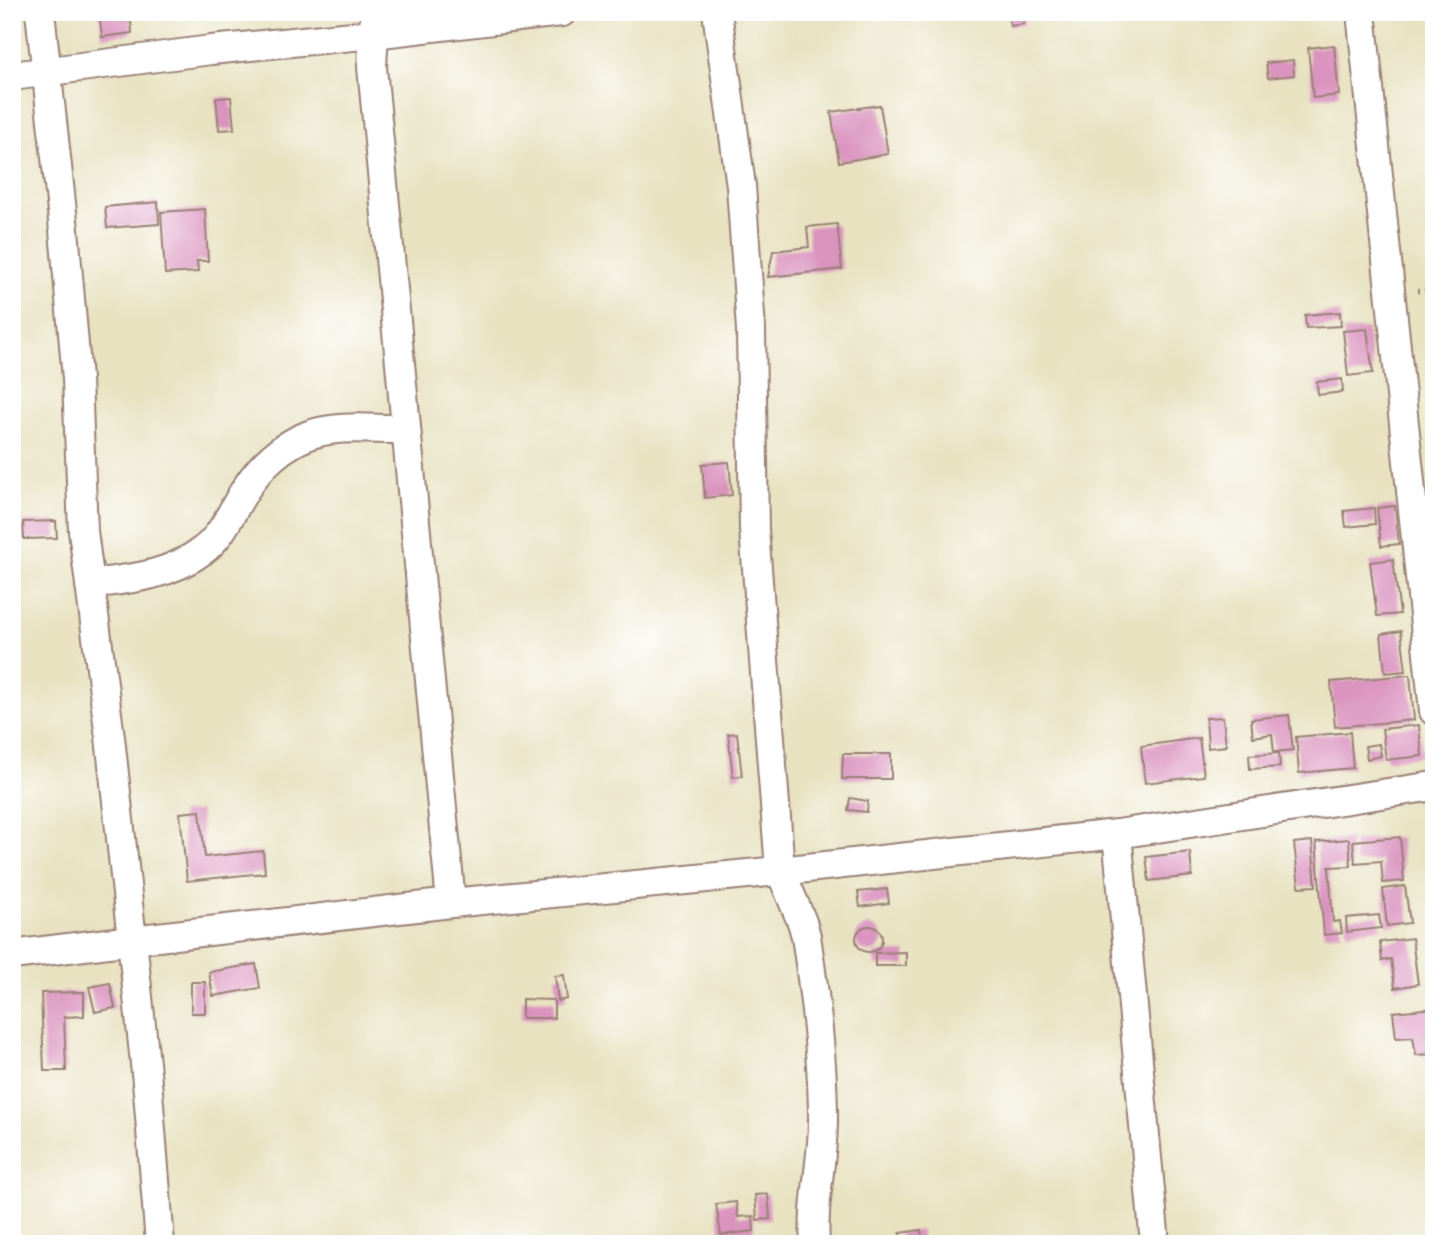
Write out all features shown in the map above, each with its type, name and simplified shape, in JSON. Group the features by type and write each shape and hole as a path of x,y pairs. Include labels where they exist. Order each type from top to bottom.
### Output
{"street":[{"path":"40,12 77,379 83,531 110,737 132,940 160,1244"},
{"path":"12,76 211,50 374,23 562,12"},
{"path":"718,12 742,199 751,330 755,543 780,870 806,936 821,1066 823,1120 815,1200 815,1244"},
{"path":"1361,12 1434,711"},
{"path":"374,23 372,67 450,903"},
{"path":"90,584 142,577 175,567 204,550 227,523 245,489 265,463 284,447 310,435 330,430 406,429"},
{"path":"12,955 450,903 1117,834 1434,786"},
{"path":"1117,834 1155,1244"}],"building":[{"path":"99,12 130,12 132,33 102,37"},
{"path":"1008,12 1023,12 1024,24 1010,26"},
{"path":"1334,45 1339,95 1313,98 1308,48"},
{"path":"1293,60 1294,75 1268,78 1266,63"},
{"path":"231,97 234,129 219,130 216,98"},
{"path":"880,105 888,154 839,162 831,112"},
{"path":"158,202 159,224 107,228 105,207"},
{"path":"205,209 208,261 197,261 198,272 165,274 161,212"},
{"path":"837,224 842,269 768,277 773,251 809,247 807,227"},
{"path":"1340,312 1341,326 1306,328 1305,315"},
{"path":"1367,329 1373,373 1348,376 1343,331"},
{"path":"1342,379 1343,392 1318,395 1317,382"},
{"path":"729,462 732,495 705,498 702,464"},
{"path":"1395,506 1399,544 1381,546 1377,508"},
{"path":"1374,508 1375,524 1346,527 1344,511"},
{"path":"56,521 57,538 24,539 23,522"},
{"path":"1393,559 1400,614 1377,616 1370,562"},
{"path":"1401,631 1406,671 1385,673 1381,634"},
{"path":"1410,675 1414,720 1335,727 1331,682"},
{"path":"1289,715 1293,750 1274,752 1272,734 1253,737 1251,719"},
{"path":"1223,717 1226,746 1208,748 1206,718"},
{"path":"1419,725 1422,756 1386,760 1382,729"},
{"path":"1350,732 1353,768 1299,773 1296,737"},
{"path":"737,733 742,776 733,777 728,734"},
{"path":"1199,738 1204,776 1145,783 1141,746"},
{"path":"1379,744 1381,756 1367,759 1365,746"},
{"path":"1279,753 1280,767 1250,769 1249,755"},
{"path":"843,754 891,754 891,779 842,779"},
{"path":"850,798 868,801 867,812 848,810"},
{"path":"200,811 205,857 263,851 265,873 187,881 180,813"},
{"path":"1400,837 1404,881 1383,883 1381,861 1355,863 1353,841"},
{"path":"1349,839 1351,866 1329,867 1333,922 1340,921 1342,933 1324,935 1316,842"},
{"path":"1312,841 1316,886 1299,887 1294,843"},
{"path":"1190,852 1192,876 1149,881 1146,857"},
{"path":"1405,886 1410,923 1387,926 1383,889"},
{"path":"887,889 889,903 860,907 858,892"},
{"path":"1379,915 1381,928 1347,932 1346,918"},
{"path":"869,926 878,930 882,939 878,948 869,952 860,948 856,939 860,930"},
{"path":"1412,938 1418,984 1395,988 1391,959 1382,961 1380,942"},
{"path":"906,952 906,966 875,966 875,953"},
{"path":"256,964 260,988 213,996 209,972"},
{"path":"564,975 567,999 558,1001 555,976"},
{"path":"191,982 205,982 205,1013 191,1013"},
{"path":"110,983 115,1008 95,1012 89,987"},
{"path":"84,992 84,1016 64,1017 66,1071 44,1071 41,993"},
{"path":"522,999 554,1000 554,1018 522,1018"},
{"path":"1434,1008 1434,1054 1416,1055 1413,1037 1396,1038 1393,1012"},
{"path":"768,1194 770,1219 757,1220 755,1195"},
{"path":"736,1202 738,1217 753,1216 754,1231 721,1235 716,1204"},
{"path":"921,1230 923,1244 901,1244 900,1233"}]}
